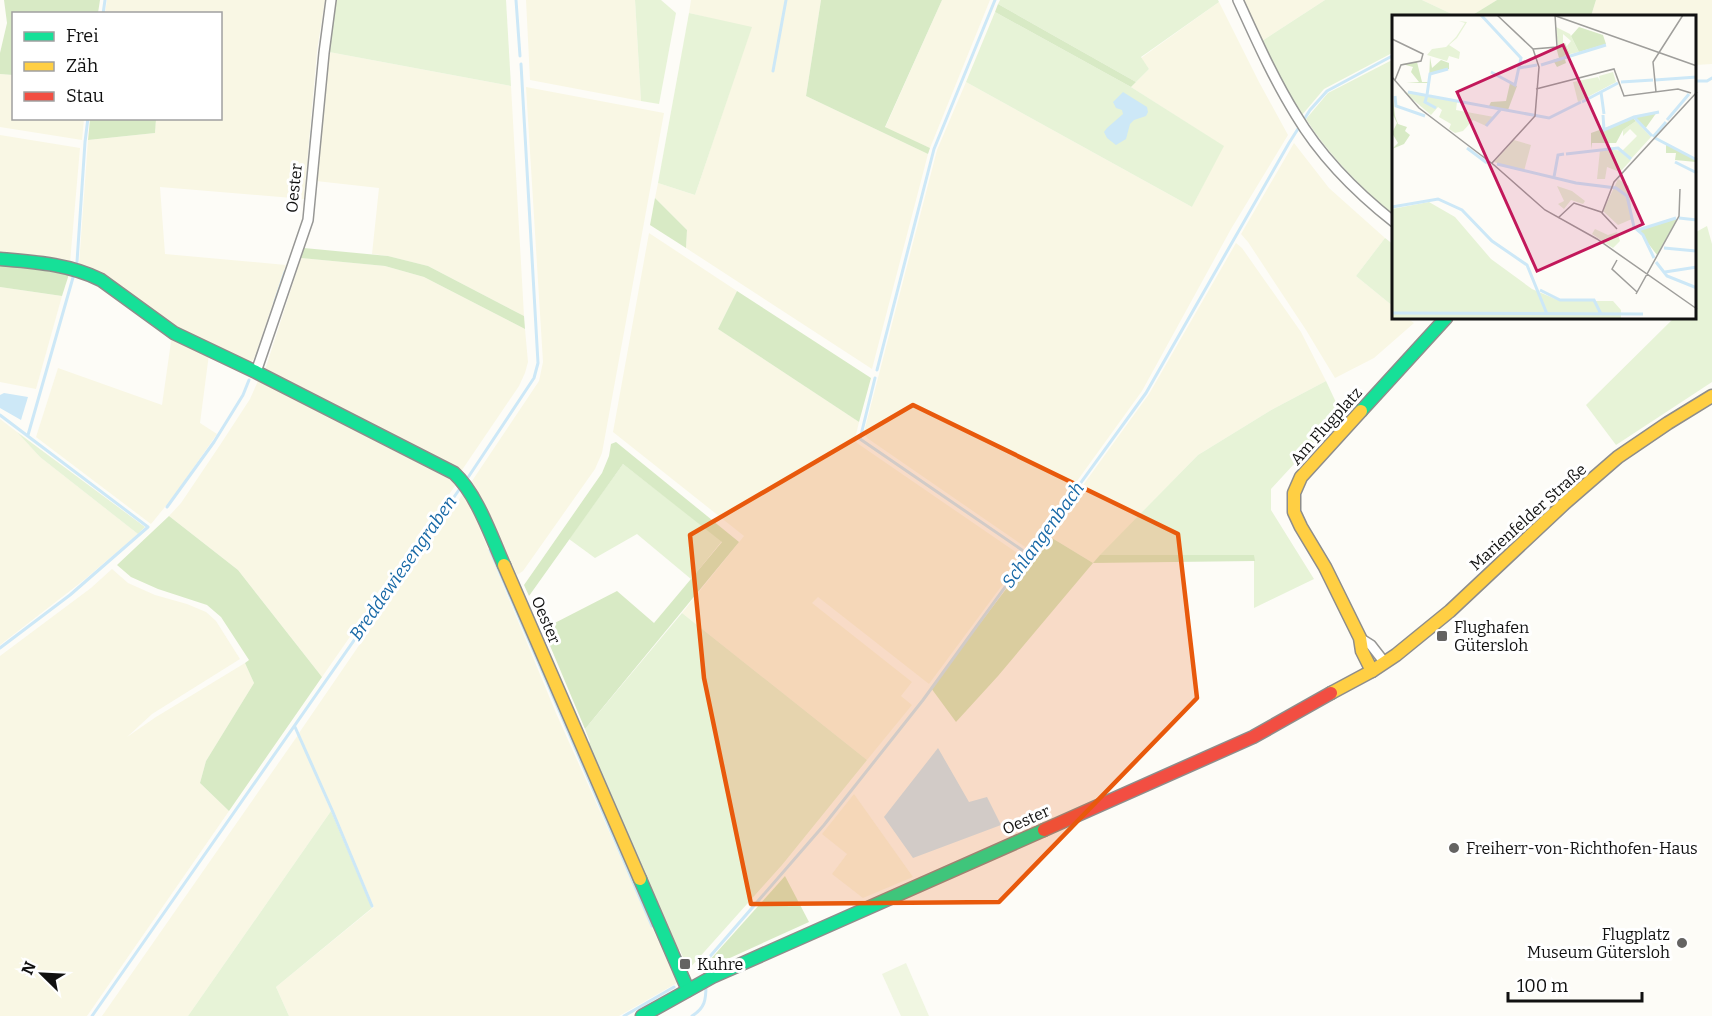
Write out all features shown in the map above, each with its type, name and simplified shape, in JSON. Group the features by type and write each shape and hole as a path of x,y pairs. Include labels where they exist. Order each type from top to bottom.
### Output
{"street":[{"name":"Oester","path":"256,372 308,220 331,0"},
{"path":"1238,0 1278,84 1305,129 1338,171 1360,194 1392,220"},
{"name":"Oester","path":"0,259 65,267 91,274 174,333 454,473 464,482 473,496 693,987"},
{"name":"Am Flugplatz","path":"1372,671 1362,651 1360,638 1325,567 1294,512 1294,493 1301,477 1444,320"},
{"name":"Marienfelder Straße","path":"1372,671 1450,610 1618,457 1712,396"},
{"name":"Am Flugplatz","path":"1360,638 1371,645 1385,663"},
{"name":"Oester","path":"642,1016 712,977 1253,737 1372,671"}],"highlighted area":[{"path":"913,405 1178,534 1197,698 999,902 751,904 704,678 690,535"}],"shaded area":[{"path":"107,0 325,0 317,51 304,199 160,187 165,254 286,265 254,359 250,362 178,327 103,274 79,265 88,140 155,133 156,120 222,120 222,12 105,12"},
{"path":"526,0 635,0 641,101 530,80"},
{"path":"691,0 821,0 806,96 928,154 872,369 686,248 687,230 655,198 658,183 695,195 751,28 689,13"},
{"path":"942,0 990,0 930,148 885,128"},
{"path":"1243,0 1325,0 1262,41"},
{"path":"1422,0 1497,0 1473,15 1454,15"},
{"path":"1596,0 1712,0 1712,64 1697,65 1697,15 1591,15"},
{"path":"1219,2 1288,135 1231,229 1142,391 1028,549 867,438 864,432 937,150 966,82 1192,207 1223,146 1131,87 1149,69 1141,58"},
{"path":"329,52 511,86 524,316 428,266 372,254 379,188 316,181"},
{"path":"0,74 12,75 12,120 84,120 82,140 0,127"},
{"path":"526,87 664,113 602,453 595,469 523,571 517,575 472,481 539,381 543,362"},
{"path":"0,135 80,148 70,263 0,255"},
{"path":"1294,143 1329,188 1385,238 1356,276 1392,305 1392,320 1410,320 1414,323 1374,358 1335,378 1306,330 1241,234"},
{"path":"649,233 737,291 718,329 859,422 855,439 857,443 1023,557 929,684 818,597 812,603 912,682 901,696 912,705 867,760 682,613 744,536 613,432"},
{"path":"1236,243 1242,248 1301,332 1326,381 1273,409 1198,455 1093,563 1047,535 1149,394"},
{"path":"301,258 385,266 424,277 525,329 528,362 525,373 519,386 460,473 265,370"},
{"path":"0,287 62,296 36,389 0,382"},
{"path":"172,335 209,354 200,423 217,434 151,524 36,437 58,368 162,405"},
{"path":"258,381 457,483 322,677 238,570 169,516 181,503 220,445 250,399"},
{"path":"0,419 17,432 40,457 138,534 84,580 0,645"},
{"path":"462,495 468,500 556,713 677,983 619,1016 289,1016 276,987 374,907 299,733"},
{"path":"112,569 128,583 155,595 206,612 216,621 240,659 152,714 127,737 245,663 254,683 206,761 200,783 229,811 87,1016 0,1016 0,656 91,588"},
{"path":"298,735 331,811 188,1016 102,1016"},
{"path":"854,794 913,877 863,898 832,874 847,854 822,834"}],"green space":[{"path":"4,0 100,0 98,12 12,12 12,75 0,74 0,53 7,23"},
{"path":"336,0 506,0 511,86 329,52"},
{"path":"635,0 661,0 676,13 659,104 641,101"},
{"path":"821,0 942,0 885,127 930,148 928,154 806,96"},
{"path":"1000,0 1218,0 1219,2 1141,57 1149,69 1136,82 998,4"},
{"path":"1325,0 1422,0 1454,15 1392,15 1392,53 1324,89 1302,115 1282,82 1262,41"},
{"path":"1497,0 1596,0 1591,15 1473,15"},
{"path":"998,4 1136,82 1131,87 995,12"},
{"path":"995,12 1131,87 1224,146 1192,207 966,82"},
{"path":"689,13 752,27 695,195 658,183"},
{"path":"1392,60 1392,214 1347,171 1306,119 1328,93"},
{"path":"90,120 156,120 155,133 88,140"},
{"path":"655,198 687,230 686,248 650,225"},
{"path":"1707,226 1712,244 1712,382 1616,445 1586,405 1672,320 1697,320 1697,231"},
{"path":"1385,238 1392,243 1392,305 1356,276"},
{"path":"304,248 388,256 428,266 524,316 525,329 424,277 385,266 301,258"},
{"path":"0,263 70,271 62,296 0,287"},
{"path":"737,291 871,378 859,422 718,329"},
{"path":"1326,381 1341,413 1271,489 1271,510 1314,579 1254,608 1254,555 1100,555 1198,455 1273,409"},
{"path":"17,432 145,527 138,534 40,457"},
{"path":"616,442 739,542 585,729 543,629 617,591 654,623 722,542 623,464 529,596 524,585 602,473 611,444"},
{"path":"623,464 722,541 691,579 637,534 595,558 569,539"},
{"path":"169,516 238,570 322,677 229,811 200,783 206,761 254,683 245,663 249,660 221,617 207,605 158,589 131,577 117,565"},
{"path":"1047,535 1093,563 956,722 931,688"},
{"path":"1100,555 1254,555 1255,561 1093,563"},
{"path":"682,613 867,760 782,865 688,970 680,950 675,951 586,744 590,742 585,729"},
{"path":"331,811 372,908 276,987 289,1016 188,1016"},
{"path":"785,876 809,922 710,967 708,962"},
{"path":"906,963 929,1016 901,1016 882,974"}],"water":[{"path":"1123,92 1147,107 1148,112 1146,116 1130,124 1126,139 1116,145 1107,138 1104,132 1123,114 1113,102"},
{"path":"4,393 28,397 21,420 0,408 0,395"},
{"path":"938,748 969,802 987,797 1001,825 913,858 884,817"}],"waterway":[{"path":"103,12 105,0"},
{"name":"Breddewiesengraben","path":"516,0 520,56"},
{"path":"773,71 786,0"},
{"path":"877,370 934,149 995,0"},
{"path":"311,144 322,37"},
{"name":"Schlangenbach","path":"705,975 706,961 824,825 923,700 1146,393 1310,110 1327,91 1392,56"},
{"name":"Breddewiesengraben","path":"467,479 534,378 538,363 521,64"},
{"name":"Schlangenbach","path":"1697,81 1707,81 1712,78"},
{"path":"77,262 88,120"},
{"path":"275,302 285,272"},
{"path":"28,435 74,274"},
{"path":"875,378 860,439 1022,550"},
{"path":"167,507 214,442 243,395 249,380"},
{"path":"0,415 148,527 70,595 0,648"},
{"name":"Breddewiesengraben","path":"92,1016 461,487"},
{"path":"490,550 652,926"},
{"path":"295,727 372,906"},
{"name":"Schlangenbach","path":"692,1016 700,1010 704,1003 706,985"},
{"path":"624,1016 674,987"}],"traffic: fast":[{"path":"0,259 64,267 101,280 174,333 454,473 470,492 504,565"},
{"path":"1361,411 1444,320"},
{"path":"642,1016 712,977 1044,830"},
{"path":"640,879 688,990"}],"traffic: slow":[{"path":"1331,693 1396,655 1450,611 1565,503 1618,457 1712,396"},
{"path":"1361,411 1301,477 1294,493 1294,512 1325,567 1360,638 1362,651 1372,671"},
{"path":"504,565 640,879"}],"traffic: jam":[{"path":"1044,830 1253,737 1331,693"}],"place":[{"name":"Flughafen Gütersloh","path":"1442,636"},
{"name":"Freiherr-von-Richthofen-Haus","path":"1454,848"},
{"name":"Flugplatz Museum Gütersloh","path":"1682,943"},
{"name":"Kuhre","path":"685,964"}]}
